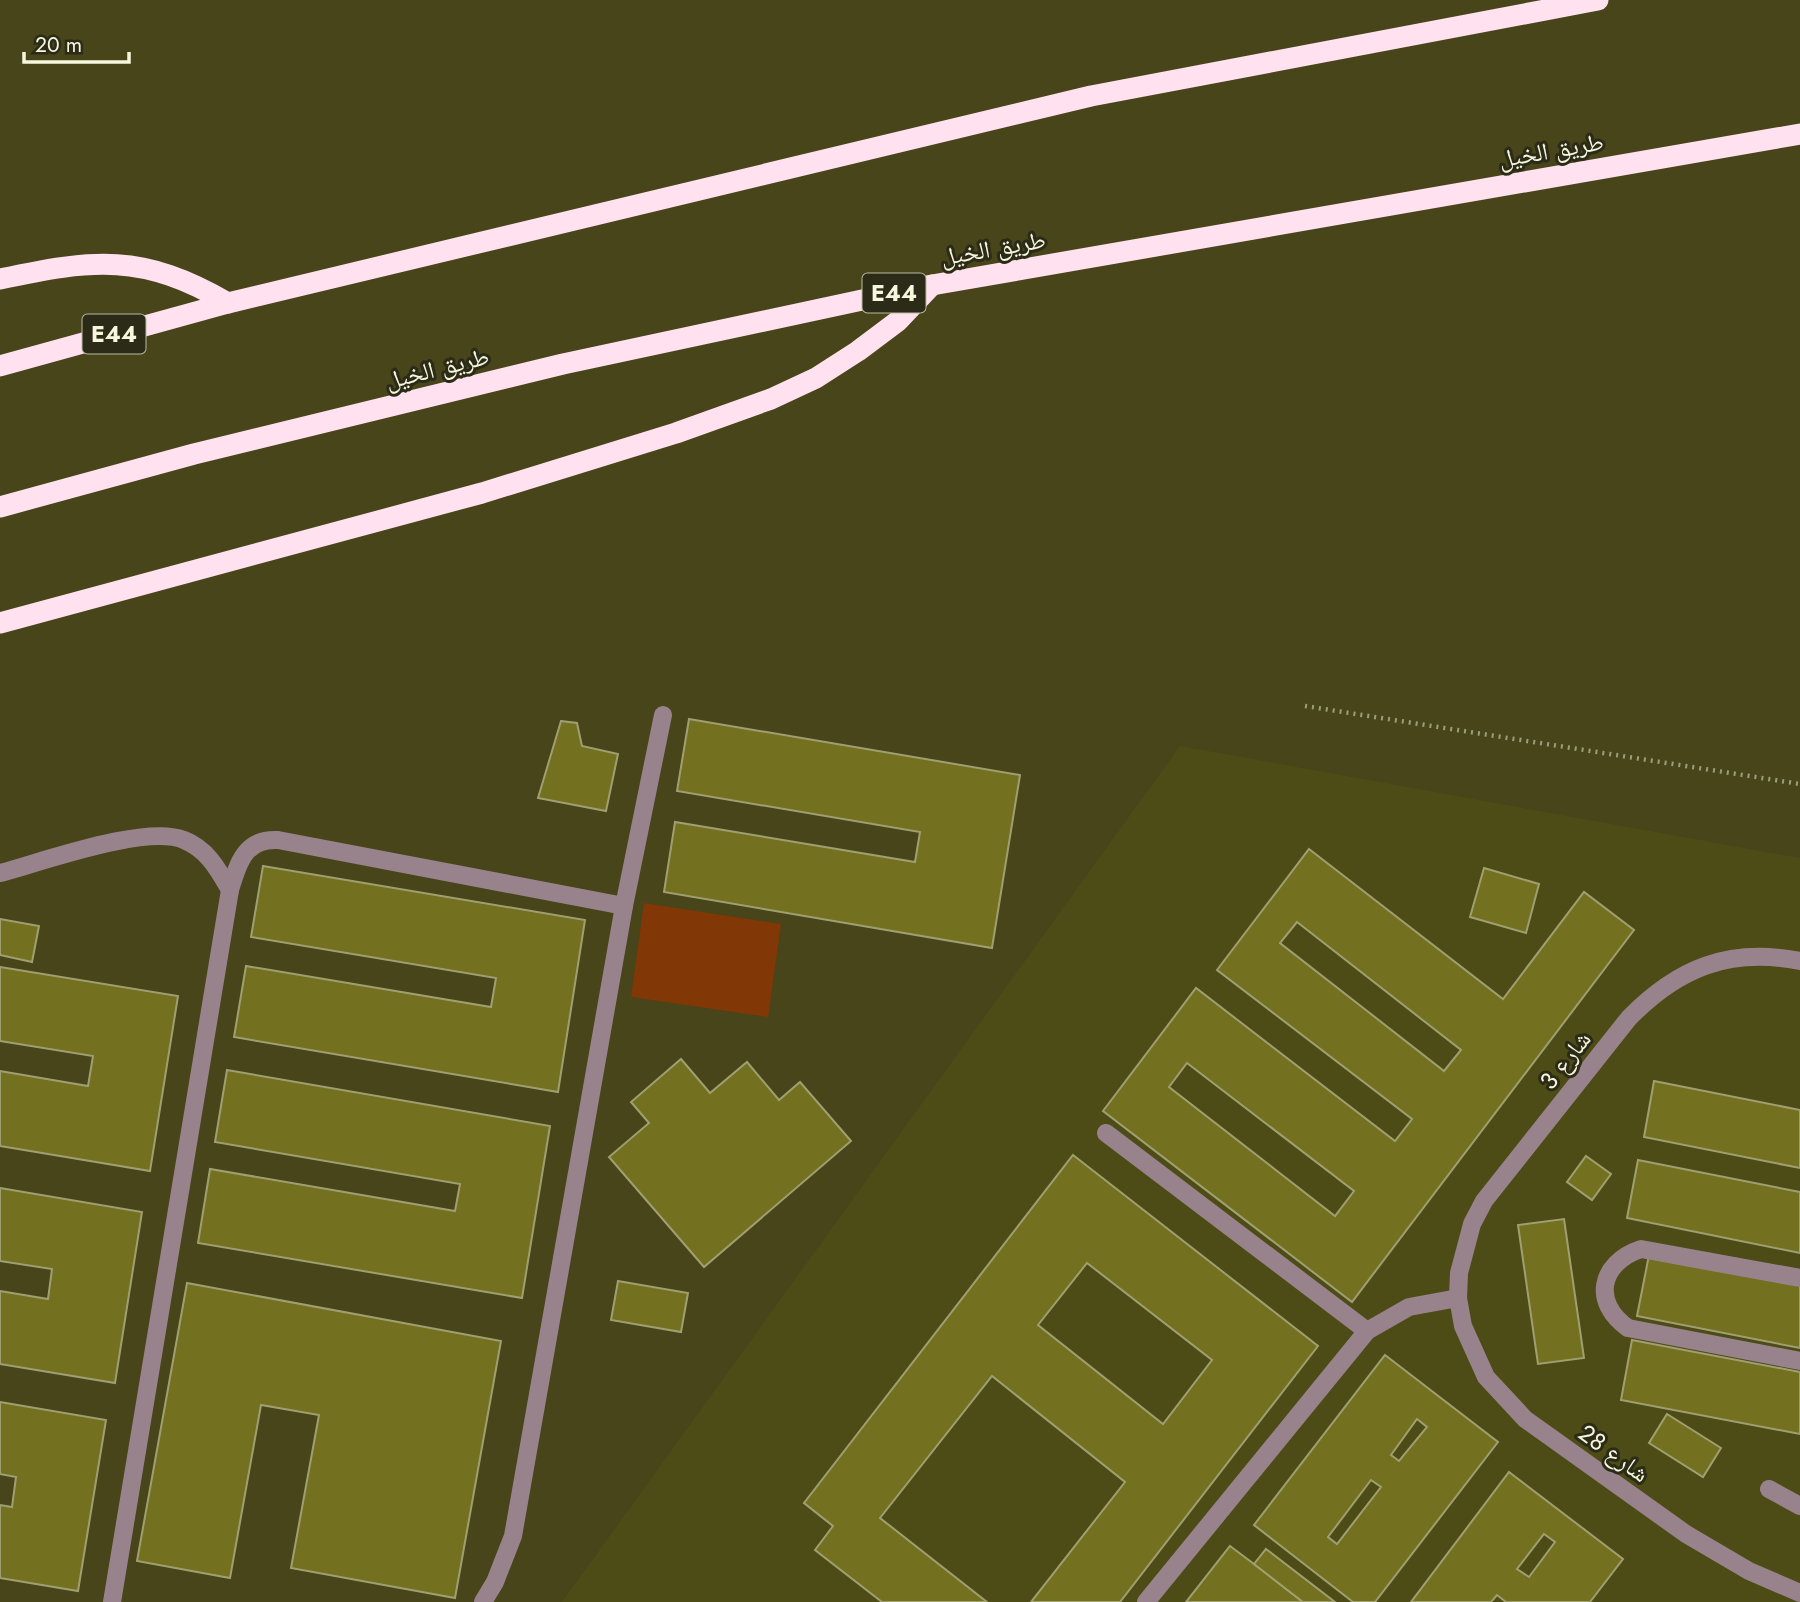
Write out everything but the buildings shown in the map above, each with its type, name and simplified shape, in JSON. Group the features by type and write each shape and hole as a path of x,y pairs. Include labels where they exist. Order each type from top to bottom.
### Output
{"highway":[{"name":"E44","path":"0,366 228,303 1091,96 1598,0"},
{"name":"طريق الخيل","path":"0,508 194,454 550,368 932,285 1800,134"},
{"path":"0,279 94,263 130,264 175,276 228,303"},
{"path":"0,623 507,486 747,407 817,377 858,351 898,321 932,285"}],"street":[{"path":"483,1602 495,1582 513,1536 624,906 663,715"},
{"path":"0,873 132,839 167,835 199,848 212,859 230,890"},
{"path":"112,1602 230,890 244,853 253,844 265,840 624,906"},
{"name":"شارع 3","path":"1458,1298 1464,1247 1484,1201 1629,1018 1653,994 1680,975 1711,963 1744,956 1778,956 1800,961"},
{"path":"1106,1133 1367,1331"},
{"path":"1800,1278 1641,1249 1626,1254 1615,1263 1606,1276 1605,1292 1607,1307 1615,1320 1628,1328 1800,1361"},
{"path":"1146,1602 1367,1331 1409,1307 1458,1298"},
{"name":"شارع 28","path":"1458,1298 1463,1326 1486,1377 1525,1419 1686,1534 1749,1570 1800,1593"},
{"path":"1769,1489 1800,1506"}],"path":[{"path":"1305,706 1800,784"}],"shaded area":[{"path":"1180,746 1800,858 1800,1602 562,1602"},
{"path":"644,903 781,924 768,1017 631,997"}]}
